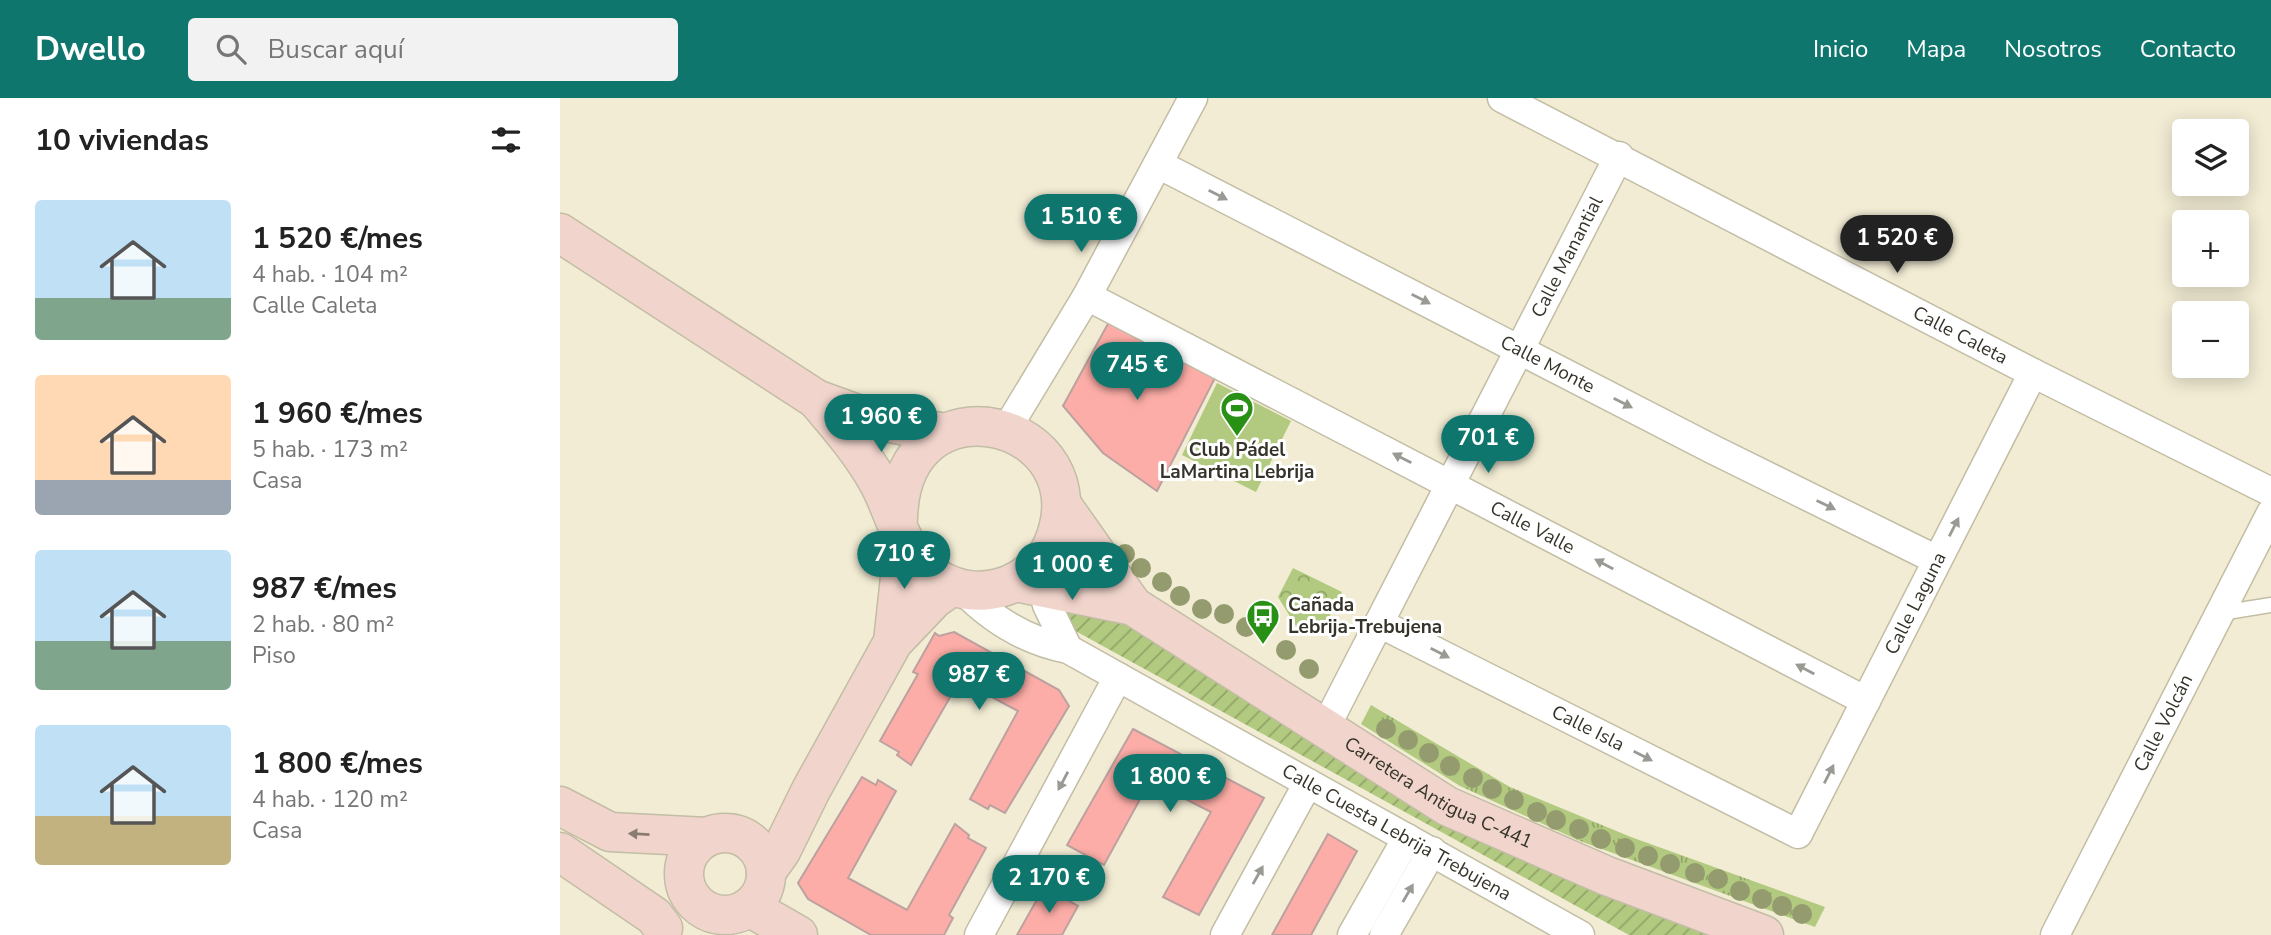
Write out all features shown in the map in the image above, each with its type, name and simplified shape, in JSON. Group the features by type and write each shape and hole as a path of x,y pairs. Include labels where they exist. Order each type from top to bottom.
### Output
{"street":[{"path":"1006,430 1087,296 1193,98"},
{"name":"Calle Caleta","path":"1502,98 1619,156 2033,373 2271,492"},
{"name":"Calle Manantial","path":"1324,730 1619,156"},
{"name":"Calle Monte","path":"1158,164 1937,560"},
{"path":"560,233 816,400 874,420 945,433"},
{"name":"Calle Valle","path":"1087,296 1866,701"},
{"name":"Calle Laguna","path":"1798,834 2033,373"},
{"path":"816,400 859,451 919,564 957,588"},
{"path":"560,852 577,867 654,916 708,905 781,851 811,790 893,642 934,600 957,588 997,589 1031,579 1051,549 1059,528 1062,505 1059,486 1045,460 1024,439 1006,430 986,425 965,426 945,433 923,447 907,468 898,493 901,530 893,642"},
{"name":"Carretera Antigua C-441","path":"1062,505 1133,606"},
{"name":"Calle Volcán","path":"2055,935 2271,513"},
{"path":"1031,579 1068,649"},
{"name":"Carretera Antigua C-441","path":"1031,579 1133,606 1447,806 1607,876 1764,935"},
{"name":"Calle Cuesta Lebrija Trebujena","path":"957,588 985,613 1045,645 1068,649 1580,935"},
{"name":"Calle Isla","path":"1379,623 1798,834"},
{"path":"979,935 1118,677"},
{"path":"1225,935 1308,783"},
{"path":"708,905 689,855 720,835 758,823 811,790"},
{"path":"560,806 610,832 720,835 755,846 763,858 708,905"},
{"path":"1352,935 1407,838"},
{"path":"1384,935 1432,851"},
{"path":"708,905 795,933"}],"lane":[{"path":"2220,613 2271,605"}],"green space":[{"name":"Club Pádel LaMartina Lebrija","path":"1217,383 1291,421 1256,492 1182,455"},
{"path":"1293,568 1342,592 1322,631 1299,631 1278,597"},
{"path":"1082,603 1113,615 1716,935 1629,935 1070,628 1067,614"},
{"path":"1371,705 1510,787 1631,837 1825,907 1815,927 1580,841 1460,786 1361,724"}],"building":[{"path":"1110,320 1215,378 1157,491 1103,453 1063,406"},
{"path":"954,632 1059,690 1069,706 1005,813 990,805 988,809 970,799 1018,711 960,680 911,765 897,755 899,752 880,741 918,674 913,672 935,633 939,636"},
{"path":"1133,729 1264,798 1199,915 1163,897 1211,812 1150,781 1104,865 1067,845"},
{"path":"862,777 876,785 878,780 896,791 848,878 907,910 955,824 969,835 968,838 986,848 949,915 953,918 944,935 871,935 808,899 798,883"},
{"path":"1328,834 1357,851 1311,935 1272,935"},
{"path":"1044,887 1078,906 1062,935 1017,935"}],"place":[{"name":"Club Pádel LaMartina Lebrija","path":"1237,438"},
{"name":"Cañada Lebrija-Trebujena","path":"1263,646"}]}
